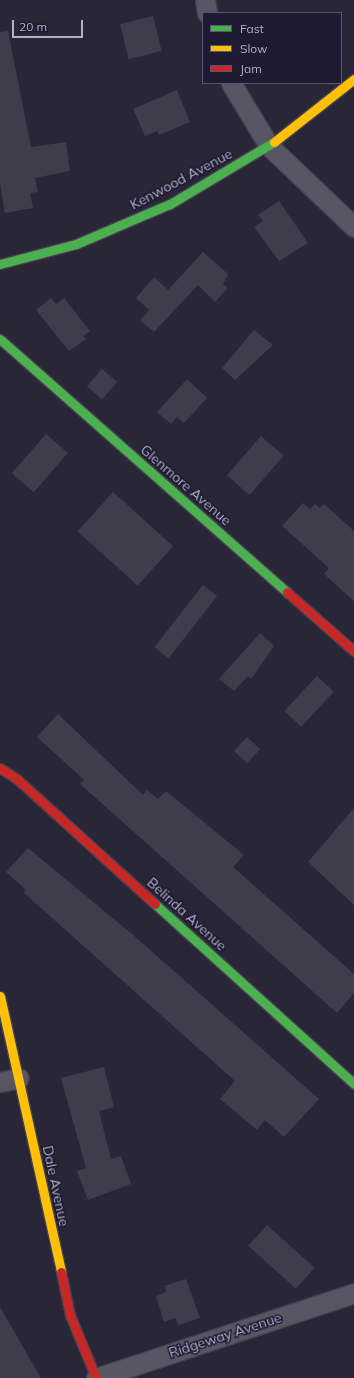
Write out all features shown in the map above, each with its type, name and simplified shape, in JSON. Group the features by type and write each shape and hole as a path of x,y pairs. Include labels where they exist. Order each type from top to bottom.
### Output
{"street":[{"path":"205,0 207,12"},
{"name":"Kenwood Avenue","path":"0,264 76,244 135,220 208,183 268,146 354,79"},
{"path":"232,84 268,146 354,227"},
{"name":"Glenmore Avenue","path":"0,339 354,651"},
{"name":"Belinda Avenue","path":"0,768 17,779 354,1084"},
{"name":"Dale Avenue","path":"0,996 70,1315 96,1378"},
{"path":"0,1082 19,1078"},
{"name":"Ridgeway Avenue","path":"96,1378 354,1293"}],"building":[{"path":"153,16 162,51 129,59 120,24"},
{"path":"8,31 31,147 66,142 70,171 35,178 38,192 30,193 33,208 5,213 0,183 0,32"},
{"path":"177,90 190,122 159,135 157,131 145,136 133,109"},
{"path":"279,201 308,243 279,261 254,227 263,221 258,215"},
{"path":"203,252 228,274 223,284 228,288 215,302 198,285 154,332 140,320 149,310 136,298 154,277 168,290"},
{"path":"51,298 56,304 64,298 90,331 83,336 86,339 69,351 36,310"},
{"path":"254,330 273,345 235,380 222,368"},
{"path":"102,369 117,382 102,399 87,386"},
{"path":"187,379 207,398 184,423 177,417 171,424 157,412"},
{"path":"46,434 68,453 34,492 12,473"},
{"path":"261,436 284,456 250,495 227,475"},
{"path":"113,492 173,546 138,586 78,531"},
{"path":"303,503 310,509 315,504 320,508 324,504 354,531 354,601 324,574 329,568 282,526"},
{"path":"203,585 217,596 169,658 154,647"},
{"path":"260,633 274,646 251,679 248,676 234,691 219,679"},
{"path":"317,676 334,692 301,727 284,711"},
{"path":"58,714 143,795 147,790 158,799 166,791 244,855 233,867 354,974 354,993 337,1013 80,784 84,780 37,737"},
{"path":"247,737 260,749 247,763 234,751"},
{"path":"354,808 354,905 308,862"},
{"path":"28,848 132,934 319,1099 284,1137 265,1120 257,1130 220,1099 235,1081 24,893 26,890 6,872"},
{"path":"104,1067 114,1107 99,1111 111,1159 121,1156 131,1184 88,1200 77,1171 86,1168 61,1078"},
{"path":"267,1225 315,1268 296,1289 248,1246"},
{"path":"186,1279 200,1318 178,1325 175,1318 164,1322 156,1296 166,1292 164,1286"},
{"path":"0,1307 41,1378 0,1378"}],"traffic: fast":[{"path":"0,264 76,244 170,204 274,142"},
{"path":"0,339 287,592"},
{"path":"155,904 354,1084"}],"traffic: slow":[{"path":"274,142 354,79"},
{"path":"0,996 61,1272"}],"traffic: jam":[{"path":"287,592 354,651"},
{"path":"0,768 17,779 155,904"},
{"path":"61,1272 70,1315 96,1378"}]}
